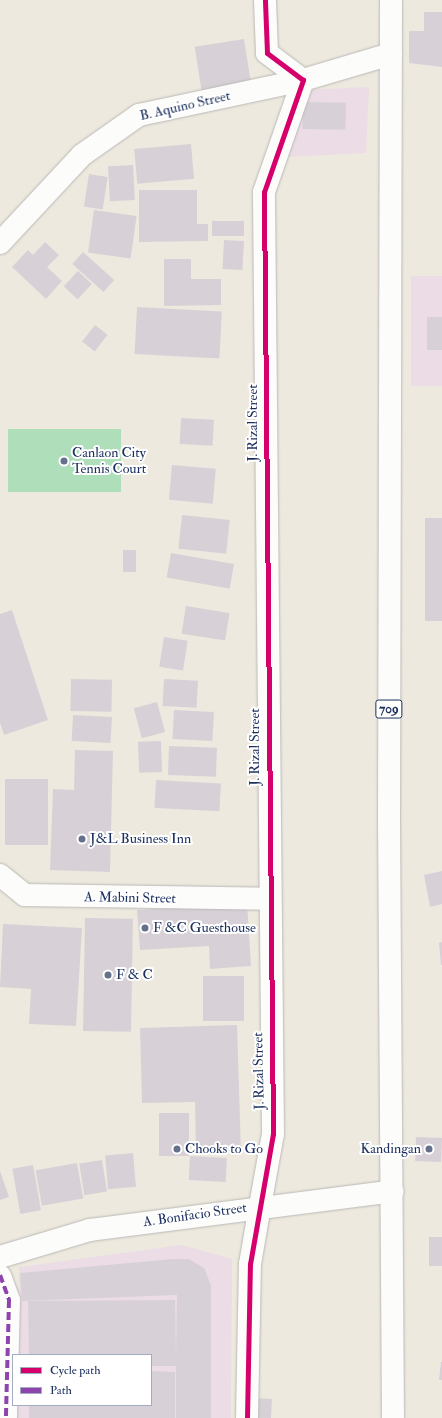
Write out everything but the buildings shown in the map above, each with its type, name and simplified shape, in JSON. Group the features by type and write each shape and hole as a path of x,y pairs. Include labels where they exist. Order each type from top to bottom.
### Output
{"street":[{"path":"265,0 267,53 303,80"},
{"name":"709","path":"391,0 389,820 393,1191 393,1418"},
{"name":"B. Aquino Street","path":"0,243 82,155 139,115 303,80 391,54"},
{"name":"J. Rizal Street","path":"247,1418 250,1264 273,1134 268,899 264,192 303,80"},
{"name":"A. Mabini Street","path":"0,875 25,895 268,899"},
{"name":"A. Bonifacio Street","path":"0,1257 90,1230 260,1206 393,1191"},
{"path":"0,1275 9,1300 6,1418"}],"shaded area":[{"path":"369,87 366,153 284,157 305,90"},
{"path":"411,276 442,276 442,386 411,386"},
{"path":"182,1245 232,1259 231,1418 17,1418 17,1406 152,1406 152,1354 18,1354 19,1267"}],"green space":[{"name":"Canlaon City Tennis Court","path":"8,429 121,429 121,492 8,492"}],"marked path":[{"path":"0,1275 9,1300 6,1418"}],"cycle path":[{"path":"247,1418 250,1264 273,1134 264,192 303,80 267,53 265,0"}],"place":[{"name":"Canlaon City Tennis Court","path":"64,461"},
{"name":"J&L Business Inn","path":"82,839"},
{"name":"F &C Guesthouse","path":"145,928"},
{"name":"F & C","path":"108,975"},
{"name":"Chooks to Go","path":"177,1149"},
{"name":"Kandingan","path":"429,1149"}]}
